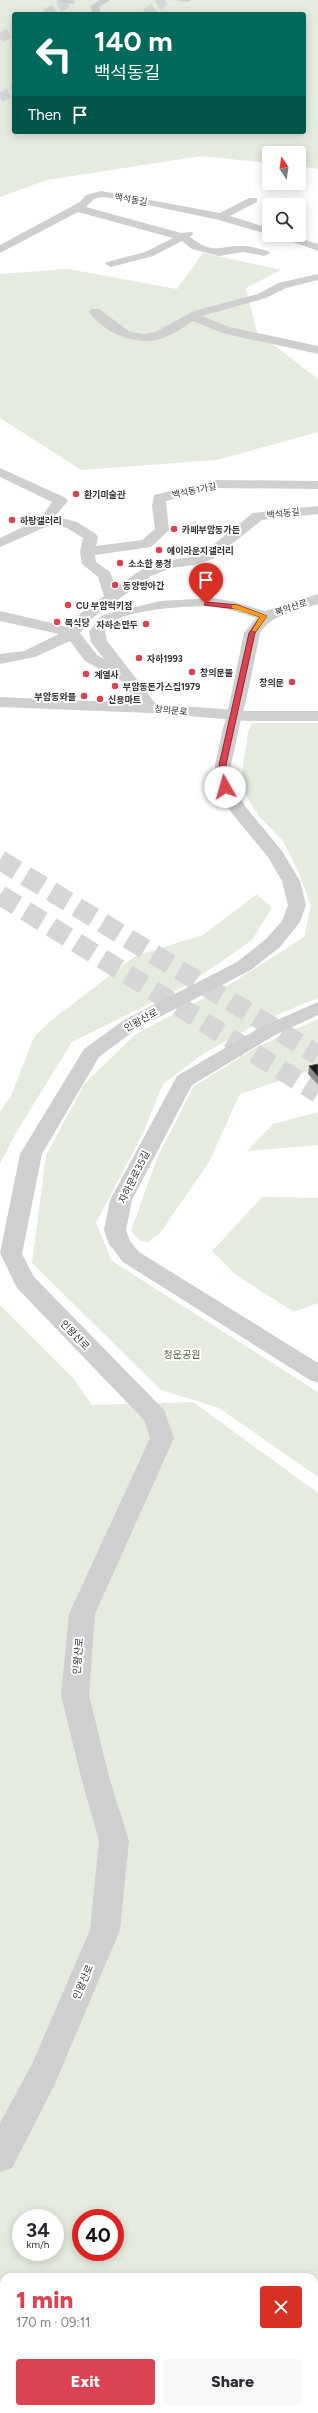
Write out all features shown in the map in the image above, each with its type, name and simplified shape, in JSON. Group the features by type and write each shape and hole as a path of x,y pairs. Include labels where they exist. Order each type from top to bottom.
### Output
{"street":[{"path":"59,0 71,2 68,0"},
{"path":"96,12 94,6 106,0"},
{"path":"179,0 187,0"},
{"name":"백석동길","path":"0,250 84,204 90,197 101,194 120,196 190,212 221,216 262,230"},
{"path":"221,216 253,200"},
{"path":"76,208 183,237 196,247 219,253 243,249 264,253"},
{"path":"111,264 149,254 183,237 194,227 190,212"},
{"path":"300,242 318,248"},
{"path":"95,312 127,334 144,338 159,335 193,317 262,296 282,285 318,277"},
{"path":"270,291 318,284"},
{"path":"193,317 226,330 318,350"},
{"path":"0,472 61,501 46,518 72,525 91,537 86,552 89,564 105,575 112,597"},
{"name":"백석동1가길","path":"86,552 146,544 162,530 162,521 158,507 159,498 185,490 216,484 318,485"},
{"name":"백석동길","path":"72,633 86,616 146,573 168,564 194,561 208,556 258,516 318,510"},
{"path":"0,543 50,520"},
{"path":"4,526 22,533"},
{"name":"북악산로","path":"264,616 318,598"},
{"path":"151,708 99,642 97,632 103,622 112,617 151,606 191,603 238,607 264,616"},
{"path":"0,616 52,626 72,633 91,658 126,677"},
{"name":"인왕산로","path":"0,2156 43,2075 106,1930 114,1841 95,1777 75,1695 82,1614 162,1438 155,1416 25,1282 11,1254 31,1154 91,1053 131,1024 244,966 273,942 291,922 297,905 296,892 276,855 237,808 225,787 223,765 252,633 264,616"},
{"path":"0,659 20,658 39,652 72,633"},
{"name":"창의문로","path":"0,702 151,708 248,716 318,716"},
{"name":"자하문로35길","path":"318,1008 268,1031 184,1080 121,1200 115,1230 120,1244 131,1257 318,1374"}],"green space":[{"path":"0,0 318,0 318,169 306,167 306,146 262,146 262,162 201,156 47,180 0,197"},
{"path":"203,253 281,270 246,288 257,332 318,379 318,432 217,460 81,470 0,418 0,274 68,269 177,289"},
{"name":"청운공원","path":"252,723 318,723 318,998 264,1020 203,1054 163,1084 144,1131 96,1223 112,1261 318,1392 318,1477 219,1408 161,1390 32,1263 46,1155 85,1083 136,1034 229,985 304,937 311,906 299,873 283,841 258,815 240,786 248,732"},
{"path":"257,894 272,908 252,940 189,984 72,1042 17,1131 0,1164 0,1111 11,1096 34,1037 53,1019 135,956 203,935"},
{"path":"318,1019 318,1068 240,1094 209,1162 160,1233 148,1242 140,1241 131,1231 157,1158 194,1086 259,1046"},
{"path":"318,1112 318,1145 247,1151 273,1124"},
{"path":"262,1197 318,1198 318,1303 294,1312 236,1275 212,1251"},
{"path":"0,1305 73,1378 92,1405 193,1402 318,1493 318,2273 0,2273"}],"building":[{"path":"318,1064 318,1077 309,1066"}],"tunnel":[{"path":"50,12 72,0"},
{"path":"149,12 165,0"},
{"path":"0,38 12,32"},
{"path":"0,98 12,91"},
{"path":"0,860 318,1055"},
{"path":"0,895 318,1093"}],"slow traffic":[{"path":"235,607 264,616 254,629"}],"place":[{"name":"환기미술관","path":"76,494"},
{"name":"하랑갤러리","path":"12,520"},
{"name":"카페부암동가든","path":"174,529"},
{"name":"에이라운지갤러리","path":"159,550"},
{"name":"소소한 풍경","path":"120,563"},
{"name":"동양방아간","path":"115,585"},
{"name":"CU 부암럭키점","path":"68,605"},
{"name":"목식당","path":"57,622"},
{"name":"자하손만두","path":"146,624"},
{"name":"자하1993","path":"139,658"},
{"name":"창의문뜰","path":"192,672"},
{"name":"계열사","path":"86,674"},
{"name":"창의문","path":"292,682"},
{"name":"부암동돈가스집1979","path":"115,686"},
{"name":"부암동와플","path":"84,696"},
{"name":"신용마트","path":"100,699"}],"route":[{"path":"206,604 238,607 264,616 252,633 223,765 225,787"}]}
